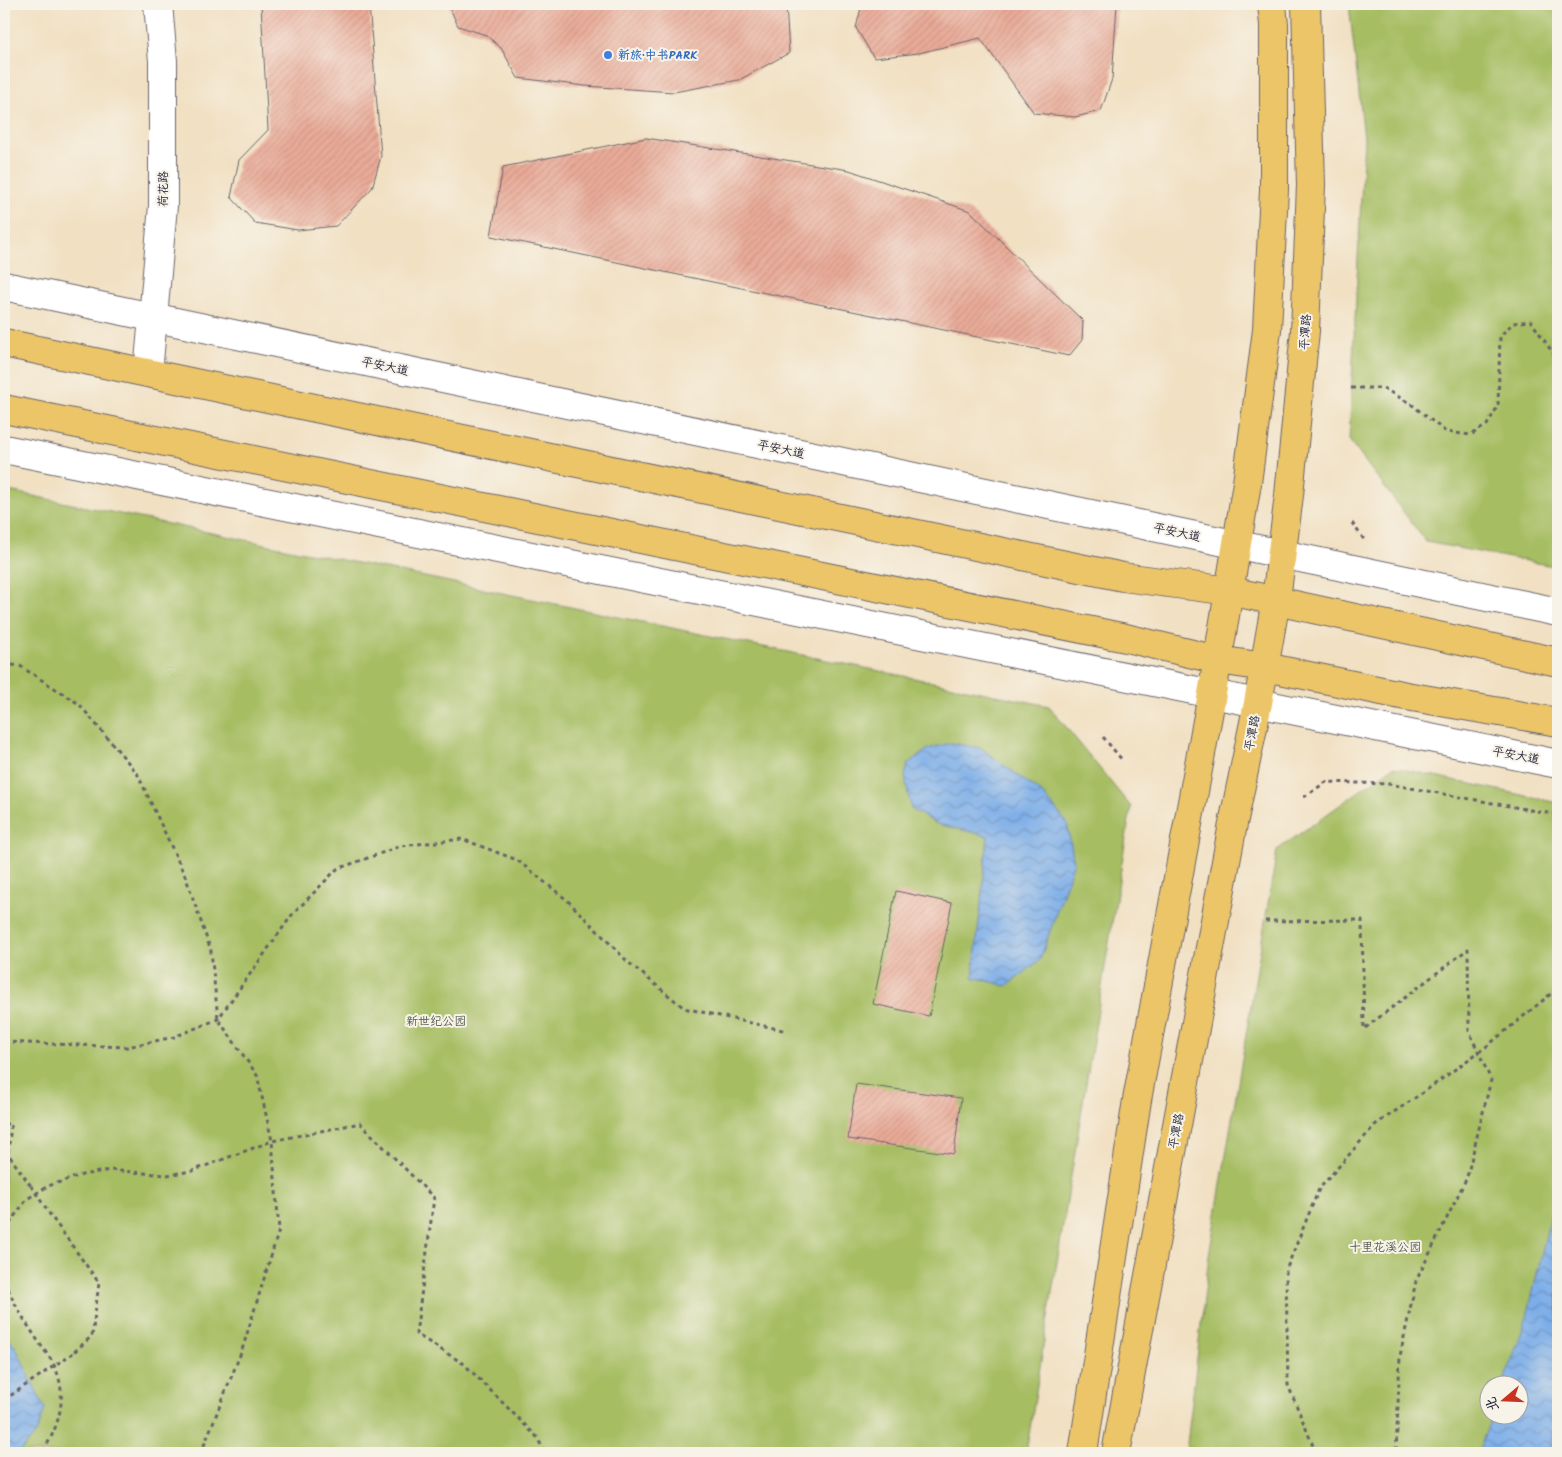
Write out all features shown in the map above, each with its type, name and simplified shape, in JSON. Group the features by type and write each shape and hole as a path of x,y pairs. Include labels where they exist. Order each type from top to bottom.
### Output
{"main road":[{"path":"1083,1453 1137,1100 1230,590 1247,483 1267,330 1274,190 1274,25 1272,4"},
{"name":"平潭路","path":"1116,1453 1276,600 1305,331 1311,186 1306,4"},
{"path":"4,343 1124,577 1230,590 1558,662"},
{"path":"4,409 1126,638 1218,660 1265,666 1406,696 1558,722"}],"street":[{"name":"荷花路","path":"148,373 163,206 163,61 158,4"},
{"name":"平安大道","path":"4,286 1558,612"},
{"name":"平安大道","path":"4,449 1558,764"}],"path":[{"path":"1351,388 1383,388 1411,404 1446,432 1470,436 1488,425 1498,406 1500,336 1513,323 1531,321 1556,356 1558,362"},
{"path":"1352,523 1370,548"},
{"path":"4,664 20,666 79,704 137,772 186,878 211,951 218,1019 258,1075 272,1141 279,1230 242,1350 202,1453"},
{"path":"1103,737 1123,761"},
{"path":"1304,797 1326,782 1389,784 1558,815"},
{"path":"4,1042 127,1046 174,1037 218,1019 292,915 337,869 401,846 462,839 518,860 567,900 628,962 684,1008 787,1031"},
{"path":"1265,921 1362,920 1364,1029 1468,949 1469,1031 1491,1080 1467,1177 1416,1281 1400,1356 1396,1451 1408,1453"},
{"path":"1316,1453 1288,1385 1286,1270 1319,1189 1375,1125 1428,1090 1558,988"},
{"path":"42,1453 56,1425 62,1389 53,1363 28,1327 8,1290 4,1256 11,1221 27,1199 48,1186 82,1175 110,1170 167,1175 192,1171 272,1141 360,1123 434,1198 416,1334 464,1364 538,1438 544,1453"},
{"path":"4,1124 11,1124 8,1154 99,1283 92,1336 72,1353 4,1400"}],"green space":[{"path":"1349,4 1558,4 1558,567 1426,542 1349,440 1364,138"},
{"name":"新世纪公园","path":"4,490 1049,706 1131,807 1026,1453 4,1453"},
{"name":"十里花溪公园","path":"1393,767 1558,803 1558,1453 1186,1453 1209,1256 1277,850"}],"water":[{"path":"951,743 981,748 1044,795 1067,823 1074,862 1040,960 1007,986 973,977 988,836 937,824 911,809 905,776 908,764 928,749"},
{"path":"1558,1184 1558,1422 1549,1453 1478,1453 1489,1424 1530,1424 1530,1374 1507,1374 1527,1317"},
{"path":"4,1335 14,1344 45,1409 36,1434 19,1453 4,1453"}],"building":[{"path":"261,4 369,4 381,156 372,188 336,226 298,230 255,223 231,197 239,160 268,130"},
{"path":"448,4 786,4 789,53 739,80 674,92 585,86 518,78 501,48 486,35 458,26"},
{"path":"862,4 1117,4 1112,79 1101,111 1075,117 1034,113 980,38 919,53 874,58 856,28"},
{"path":"646,138 849,170 970,211 1083,321 1082,340 1069,356 491,236 503,167"},
{"path":"896,891 952,903 929,1016 873,1004"},
{"path":"856,1084 961,1098 954,1154 848,1139"}],"place":[{"name":"新旅·中书PARK","path":"608,55"}]}
